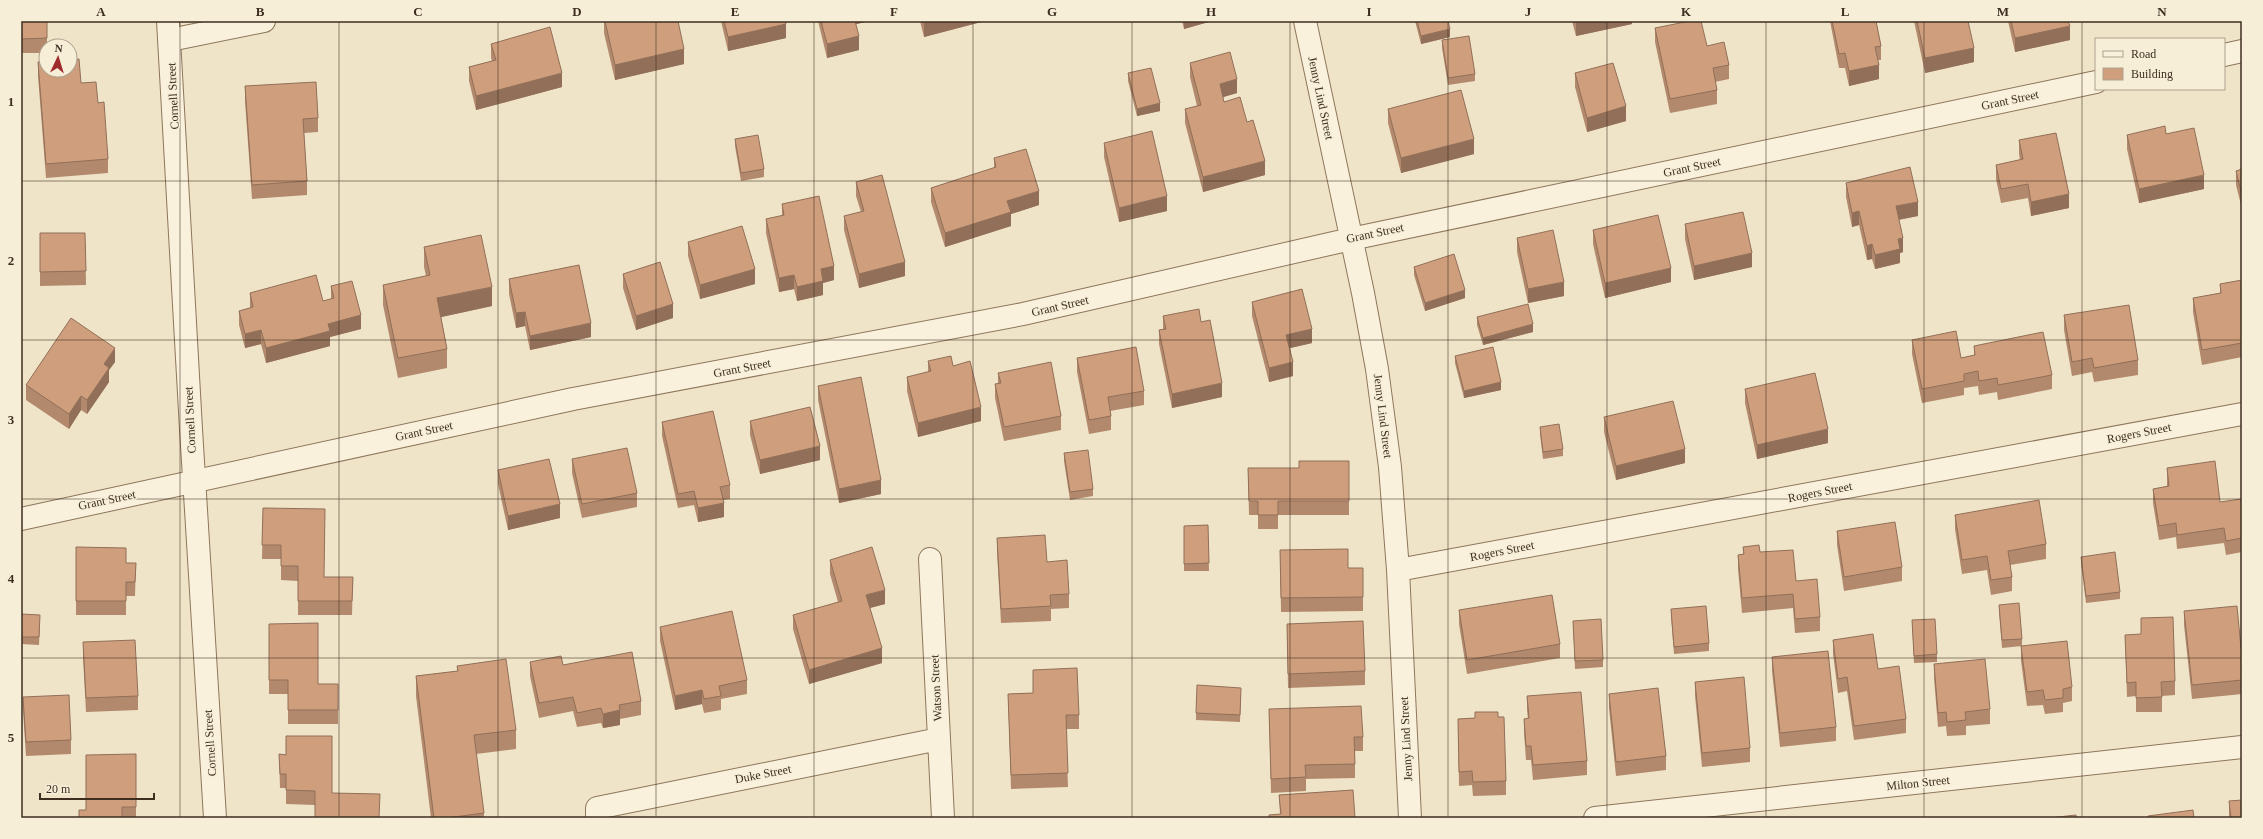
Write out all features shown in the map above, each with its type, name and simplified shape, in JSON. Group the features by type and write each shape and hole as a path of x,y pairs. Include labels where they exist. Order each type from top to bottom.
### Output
{"street":[{"path":"169,30 264,21"},
{"name":"Jenny Lind Street","path":"1305,21 1350,239 1363,293 1377,369 1390,467 1398,570 1410,818"},
{"name":"Cornell Street","path":"169,30 194,481 215,818"},
{"path":"2225,55 2242,51"},
{"name":"Grant Street","path":"21,519 573,399 1024,314 1350,239 2095,82"},
{"name":"Rogers Street","path":"1398,570 2242,414"},
{"name":"Watson Street","path":"930,559 943,818"},
{"name":"Duke Street","path":"597,818 597,808 939,739"},
{"name":"Milton Street","path":"1595,818 2242,747"}],"building":[{"path":"21,21 47,21 47,38 21,39"},
{"path":"605,21 678,21 684,49 615,65"},
{"path":"724,21 785,21 786,24 728,37"},
{"path":"821,21 855,21 859,36 827,44"},
{"path":"1417,21 1448,21 1450,29 1421,36"},
{"path":"1690,21 1701,21 1707,46 1724,42 1729,65 1713,68 1717,90 1670,99 1655,28"},
{"path":"1832,21 1876,21 1881,46 1875,47 1879,65 1849,71 1845,53 1839,54"},
{"path":"1917,21 1968,21 1974,48 1925,58"},
{"path":"2011,21 2068,21 2070,26 2015,38"},
{"path":"550,27 562,73 476,96 469,67 496,60 491,44"},
{"path":"1469,36 1475,74 1448,78 1442,40"},
{"path":"1230,52 1237,79 1220,84 1224,102 1240,97 1247,122 1253,120 1265,161 1203,177 1185,109 1201,105 1190,63"},
{"path":"78,59 81,83 96,82 98,103 104,102 108,159 46,164 39,78 78,78"},
{"path":"1613,63 1626,106 1587,118 1575,73"},
{"path":"1151,68 1160,103 1137,109 1128,73"},
{"path":"316,82 318,118 303,119 307,181 252,185 245,86"},
{"path":"1461,90 1474,139 1401,158 1388,109"},
{"path":"2165,126 2166,134 2194,128 2204,175 2139,189 2127,135"},
{"path":"1152,131 1167,196 1119,208 1104,143"},
{"path":"2056,133 2069,194 2031,202 2028,184 2001,189 1996,165 2023,159 2019,140"},
{"path":"758,135 764,169 741,173 735,139"},
{"path":"1026,149 1039,191 1007,201 1011,212 945,233 931,188 996,167 994,158"},
{"path":"1910,167 1918,202 1896,206 1903,238 1898,239 1900,249 1875,255 1872,244 1867,246 1859,211 1852,213 1846,183"},
{"path":"2242,169 2242,195 2236,171"},
{"path":"882,175 905,262 859,274 844,216 864,211 856,182"},
{"path":"819,196 834,266 821,269 823,281 797,287 794,275 779,278 766,219 784,215 782,204"},
{"path":"1743,212 1752,253 1694,266 1685,224"},
{"path":"1658,215 1671,268 1605,283 1593,230"},
{"path":"742,226 755,269 700,285 688,242"},
{"path":"1553,230 1564,282 1528,289 1517,238"},
{"path":"40,233 85,233 86,271 40,272"},
{"path":"481,235 492,287 437,298 447,349 398,358 383,285 430,275 424,247"},
{"path":"1454,254 1465,290 1425,303 1414,267"},
{"path":"660,262 673,304 636,316 623,274"},
{"path":"579,265 591,323 530,336 525,312 516,313 509,279"},
{"path":"316,275 323,301 334,298 331,286 352,281 361,315 328,324 330,331 266,348 261,330 245,334 239,311 253,307 250,293"},
{"path":"2242,280 2242,343 2202,350 2193,298 2221,293 2220,284"},
{"path":"1302,289 1312,329 1286,335 1293,362 1269,368 1252,302"},
{"path":"1528,304 1533,324 1483,338 1477,317"},
{"path":"2129,305 2138,360 2094,368 2092,358 2072,362 2064,315"},
{"path":"1199,309 1201,322 1210,320 1222,383 1172,394 1159,330 1166,329 1163,316"},
{"path":"71,318 115,348 104,364 109,368 87,400 81,396 69,414 26,385"},
{"path":"1956,331 1961,358 1975,355 1974,346 2043,332 2052,375 1998,385 1997,378 1979,381 1978,371 1964,374 1964,381 1922,389 1912,340"},
{"path":"1136,347 1144,391 1108,397 1111,416 1089,420 1077,358"},
{"path":"1493,347 1501,382 1464,391 1455,356"},
{"path":"951,356 953,366 970,361 981,407 918,423 907,377 931,371 928,361"},
{"path":"1051,362 1061,416 1004,427 995,384 1001,383 998,373"},
{"path":"1815,373 1828,429 1757,445 1745,389"},
{"path":"861,377 881,480 839,489 818,386"},
{"path":"1673,401 1685,449 1616,466 1604,417"},
{"path":"810,407 820,446 760,460 750,421"},
{"path":"713,411 730,485 720,487 724,503 698,508 694,491 678,494 662,422"},
{"path":"1559,424 1563,449 1543,452 1540,427"},
{"path":"627,448 637,493 582,504 572,459"},
{"path":"1088,450 1093,489 1070,492 1064,453"},
{"path":"549,459 560,504 508,516 498,470"},
{"path":"1299,461 1349,461 1349,501 1278,501 1278,515 1258,515 1258,501 1249,501 1248,468 1299,468"},
{"path":"2215,461 2220,502 2241,499 2242,538 2226,541 2224,528 2177,535 2176,523 2159,526 2153,489 2169,486 2167,468"},
{"path":"2039,500 2046,544 2008,551 2012,577 1991,580 1987,556 1962,560 1955,515"},
{"path":"263,508 325,509 324,577 353,577 352,601 298,601 298,566 281,566 281,545 262,545"},
{"path":"1895,522 1902,567 1844,577 1837,531"},
{"path":"1208,525 1209,563 1184,564 1184,526"},
{"path":"1045,535 1047,562 1067,560 1069,594 1050,595 1051,606 1001,609 997,538"},
{"path":"1759,545 1760,552 1793,550 1796,581 1817,579 1820,617 1795,619 1793,594 1742,598 1738,555 1744,554 1743,547"},
{"path":"76,547 126,548 126,563 136,563 135,582 126,582 126,601 76,601"},
{"path":"872,547 885,590 866,595 882,648 809,670 793,615 842,601 830,560"},
{"path":"1348,549 1348,568 1363,568 1363,597 1281,598 1280,550"},
{"path":"2115,552 2120,592 2086,596 2081,557"},
{"path":"1552,595 1560,644 1467,660 1459,610"},
{"path":"2019,603 2022,639 2002,640 1999,605"},
{"path":"1706,606 1709,643 1674,647 1671,609"},
{"path":"2237,606 2242,648 2242,680 2192,685 2184,611"},
{"path":"732,611 747,680 719,686 721,696 704,699 702,690 675,696 660,627"},
{"path":"21,614 40,615 39,637 21,637"},
{"path":"2173,617 2175,681 2161,682 2162,697 2136,698 2136,682 2127,683 2125,635 2141,634 2141,618"},
{"path":"1601,619 1603,660 1575,661 1573,621"},
{"path":"1935,619 1937,654 1914,656 1912,620"},
{"path":"1363,621 1365,671 1288,674 1287,624"},
{"path":"318,623 318,684 338,684 338,710 288,710 288,680 269,680 269,624"},
{"path":"1873,634 1878,669 1899,666 1906,719 1854,726 1847,677 1838,679 1833,640"},
{"path":"135,640 138,696 86,698 83,642"},
{"path":"2067,641 2072,687 2063,689 2063,698 2045,700 2043,690 2027,692 2021,646"},
{"path":"1828,651 1836,727 1780,733 1772,657"},
{"path":"632,652 641,701 619,705 620,710 603,714 601,708 577,713 573,697 539,703 530,662 561,656 563,665"},
{"path":"506,659 516,730 474,735 484,813 434,818 416,676 458,671 457,666"},
{"path":"1985,659 1990,709 1965,712 1966,720 1947,722 1946,712 1938,713 1934,664"},
{"path":"1077,668 1079,715 1066,715 1068,773 1011,775 1008,694 1033,693 1033,670"},
{"path":"1744,677 1750,748 1702,753 1695,682"},
{"path":"1197,685 1241,688 1240,715 1196,713"},
{"path":"1658,688 1666,756 1616,762 1609,694"},
{"path":"1581,692 1587,761 1533,765 1531,746 1526,746 1524,719 1529,718 1527,696"},
{"path":"69,695 71,740 26,742 23,697"},
{"path":"1361,706 1363,737 1354,737 1355,764 1305,765 1306,777 1271,779 1269,709"},
{"path":"1475,712 1498,712 1498,717 1504,717 1506,781 1473,782 1472,771 1459,772 1458,719 1475,718"},
{"path":"286,736 332,736 332,793 380,794 379,818 315,818 315,791 286,790 286,774 280,774 279,754 286,755"},
{"path":"136,754 136,807 122,807 122,818 79,818 79,810 86,810 86,755"},
{"path":"1353,790 1355,818 1269,818 1269,815 1281,814 1279,795"},
{"path":"2242,800 2242,818 2231,818 2229,801"},
{"path":"2193,810 2194,818 2148,818 2148,816"},
{"path":"2076,815 2076,818 2049,818"}]}
